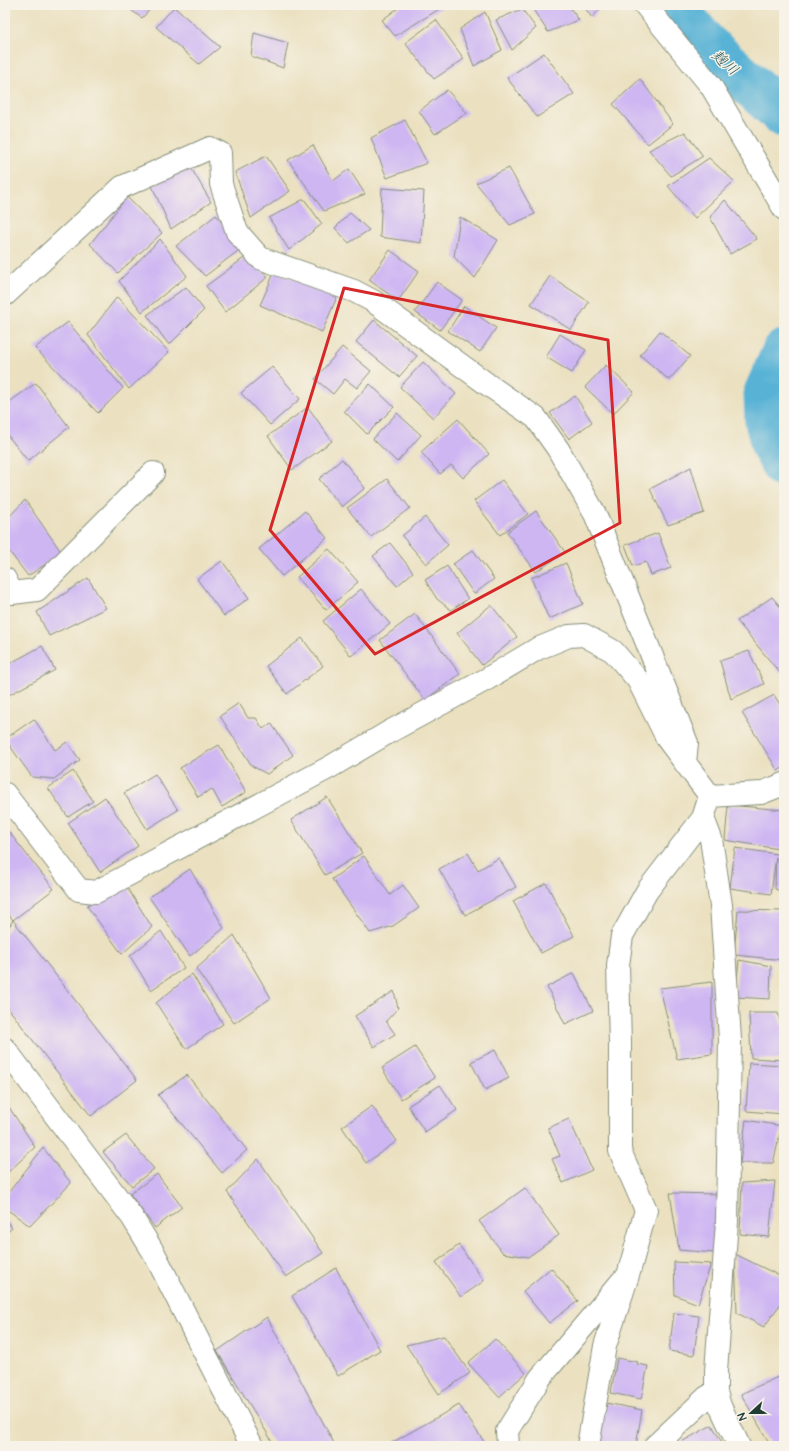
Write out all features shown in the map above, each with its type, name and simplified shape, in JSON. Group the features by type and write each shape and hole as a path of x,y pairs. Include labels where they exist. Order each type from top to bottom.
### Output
{"street":[{"path":"645,5 710,86 784,209"},
{"path":"5,295 122,187 210,148 220,153 221,184 237,232 260,258 354,292 373,301 536,418 558,449 595,514 687,743 685,763"},
{"path":"5,579 12,593 37,590 153,473"},
{"path":"5,794 79,890 96,892 330,767 389,732 487,679 537,648 569,636 584,635 613,651 638,680 668,740 710,796"},
{"path":"710,796 761,794 784,784"},
{"path":"588,1446 605,1346 629,1272 646,1210 620,1151 618,965 622,936 647,891 703,818 710,796"},
{"path":"703,818 711,839 721,905 730,1039 726,1222 716,1371 716,1392 720,1406 739,1446"},
{"path":"5,1049 132,1217 154,1253 252,1446"},
{"path":"508,1446 507,1431 540,1378 629,1272"},
{"path":"655,1446 707,1397 716,1392"}],"highlighted area":[{"path":"344,288 608,340 620,523 375,654 270,530"}],"building":[{"path":"124,5 154,5 142,18"},
{"path":"402,5 446,5 395,36 382,20"},
{"path":"530,5 568,5 579,20 548,32"},
{"path":"583,5 603,5 592,18"},
{"path":"174,7 220,47 199,64 156,27"},
{"path":"522,9 536,28 512,50 496,20"},
{"path":"485,12 502,50 474,66 460,29"},
{"path":"436,20 464,59 434,79 405,43"},
{"path":"254,33 288,43 283,68 251,56"},
{"path":"544,53 574,94 537,117 507,78"},
{"path":"640,79 673,124 648,144 613,104"},
{"path":"447,90 467,113 435,134 419,111"},
{"path":"405,120 427,163 387,178 371,138"},
{"path":"685,132 703,156 671,176 649,150"},
{"path":"313,145 333,181 349,169 365,194 324,211 288,160"},
{"path":"266,156 290,191 251,218 235,172"},
{"path":"709,158 734,181 695,218 668,186"},
{"path":"190,166 211,202 171,229 152,186"},
{"path":"509,168 535,214 510,225 476,183"},
{"path":"382,188 424,191 421,243 380,237"},
{"path":"127,197 162,233 118,273 90,244"},
{"path":"304,199 322,224 289,250 269,218"},
{"path":"725,200 757,239 730,254 710,217"},
{"path":"350,213 369,230 349,243 335,228"},
{"path":"216,215 242,248 205,276 176,246"},
{"path":"460,217 498,240 475,278 454,257"},
{"path":"160,239 187,276 142,312 119,281"},
{"path":"390,250 419,271 398,301 369,280"},
{"path":"248,255 268,277 225,312 206,286"},
{"path":"275,271 337,297 322,332 260,305"},
{"path":"550,276 589,302 571,330 531,304"},
{"path":"437,282 462,300 440,330 415,312"},
{"path":"186,287 204,310 169,345 147,315"},
{"path":"117,297 169,352 129,389 88,335"},
{"path":"464,306 496,328 480,352 448,331"},
{"path":"374,320 417,356 399,377 356,342"},
{"path":"68,322 123,388 98,413 35,348"},
{"path":"660,331 690,356 669,380 640,355"},
{"path":"560,334 586,350 572,373 546,357"},
{"path":"342,347 371,371 357,388 345,379 333,394 315,379"},
{"path":"423,362 456,394 433,418 400,387"},
{"path":"606,365 634,392 613,414 585,387"},
{"path":"272,367 300,399 270,425 241,393"},
{"path":"36,383 69,427 28,461 5,432 5,405"},
{"path":"370,384 394,407 367,434 344,411"},
{"path":"575,396 592,422 569,439 550,413"},
{"path":"308,407 332,441 292,470 268,436"},
{"path":"397,413 421,435 397,462 373,439"},
{"path":"458,419 489,454 463,478 451,465 440,474 421,452"},
{"path":"342,459 365,488 342,507 319,479"},
{"path":"691,467 704,513 668,525 650,489"},
{"path":"387,479 410,508 371,537 347,508"},
{"path":"502,480 528,514 500,535 474,501"},
{"path":"25,500 62,553 28,576 5,546 5,521"},
{"path":"305,511 327,538 282,576 259,549"},
{"path":"536,511 565,552 536,572 507,532"},
{"path":"425,517 448,545 426,564 402,536"},
{"path":"658,533 671,568 651,575 646,562 633,566 625,545"},
{"path":"390,543 413,572 397,586 373,556"},
{"path":"329,549 358,582 326,610 297,577"},
{"path":"473,550 494,579 474,594 453,564"},
{"path":"222,561 249,598 224,616 197,579"},
{"path":"566,563 583,604 549,619 531,578"},
{"path":"447,566 468,599 451,610 437,599 425,580"},
{"path":"88,578 106,608 49,636 37,612"},
{"path":"361,589 390,624 351,656 323,621"},
{"path":"772,597 784,611 784,668 780,673 737,621"},
{"path":"491,605 517,637 482,665 457,633"},
{"path":"415,614 460,674 425,700 380,640"},
{"path":"302,638 323,666 287,694 266,666"},
{"path":"42,646 55,670 7,696 5,692 5,666"},
{"path":"749,651 764,684 731,699 720,661"},
{"path":"774,695 784,711 784,767 778,771 742,713"},
{"path":"239,703 248,718 256,718 263,729 271,723 293,755 267,774 252,766 220,716"},
{"path":"34,719 55,750 67,742 80,760 54,779 32,777 5,739"},
{"path":"219,745 246,792 222,807 212,789 198,797 180,768"},
{"path":"73,771 93,801 68,817 48,788"},
{"path":"155,774 178,810 147,829 124,793"},
{"path":"105,797 138,846 100,872 68,823"},
{"path":"327,797 362,853 325,875 291,820"},
{"path":"728,805 784,810 784,850 725,840"},
{"path":"5,827 54,889 13,920 5,910"},
{"path":"735,848 784,855 784,892 775,889 776,857 771,894 730,888"},
{"path":"468,853 478,870 499,858 516,887 465,915 439,869"},
{"path":"364,856 390,895 403,885 419,908 393,926 370,933 332,879"},
{"path":"190,869 224,928 190,956 149,897"},
{"path":"121,878 152,927 122,954 87,906"},
{"path":"546,883 574,936 541,953 513,901"},
{"path":"738,910 784,911 784,960 734,955"},
{"path":"13,920 137,1080 91,1116 5,1004 5,934"},
{"path":"161,931 184,968 151,990 130,956"},
{"path":"234,935 271,998 234,1023 196,969"},
{"path":"739,960 771,966 770,999 735,997"},
{"path":"574,973 593,1011 565,1024 547,987"},
{"path":"192,974 223,1024 186,1049 156,1003"},
{"path":"712,982 712,1054 677,1059 660,988"},
{"path":"394,991 398,1008 386,1021 395,1034 374,1047 355,1016"},
{"path":"749,1013 778,1013 781,1024 784,1025 784,1060 751,1058"},
{"path":"415,1047 435,1078 401,1099 382,1068"},
{"path":"495,1050 509,1078 485,1090 471,1062"},
{"path":"749,1063 784,1065 784,1114 746,1111"},
{"path":"187,1075 247,1150 222,1173 158,1095"},
{"path":"440,1085 457,1110 425,1132 408,1106"},
{"path":"7,1104 35,1147 5,1175 5,1106"},
{"path":"372,1106 397,1141 366,1163 342,1127"},
{"path":"569,1119 592,1170 563,1183 552,1159 560,1156 548,1128"},
{"path":"746,1120 782,1126 773,1163 740,1163"},
{"path":"126,1135 154,1169 132,1186 103,1152"},
{"path":"43,1148 71,1183 30,1226 5,1208 5,1197"},
{"path":"258,1159 323,1253 286,1277 227,1192"},
{"path":"157,1174 182,1207 155,1228 130,1194"},
{"path":"775,1181 769,1237 740,1234 742,1183"},
{"path":"525,1188 559,1235 528,1257 503,1253 479,1221"},
{"path":"670,1193 719,1194 715,1253 679,1250"},
{"path":"5,1219 12,1228 5,1235"},
{"path":"459,1245 484,1281 461,1297 436,1262"},
{"path":"735,1254 784,1278 784,1299 764,1327 737,1313"},
{"path":"674,1262 711,1264 698,1304 675,1295"},
{"path":"336,1268 380,1350 338,1376 292,1296"},
{"path":"551,1268 578,1301 549,1323 523,1291"},
{"path":"674,1313 699,1316 694,1355 669,1351"},
{"path":"267,1317 335,1445 275,1446 217,1351"},
{"path":"444,1336 470,1373 439,1394 406,1345"},
{"path":"495,1339 526,1373 499,1397 468,1363"},
{"path":"617,1358 638,1362 637,1364 648,1366 641,1399 611,1393"},
{"path":"784,1374 784,1446 771,1446 741,1394"},
{"path":"606,1403 642,1410 636,1446 598,1446"},
{"path":"459,1405 487,1446 386,1446"},
{"path":"712,1425 724,1446 674,1446"}],"waterway":[{"name":"麹川","path":"673,5 704,43 784,115"},
{"name":"麹川","path":"784,352 766,393 767,421 773,445 784,466"}]}
